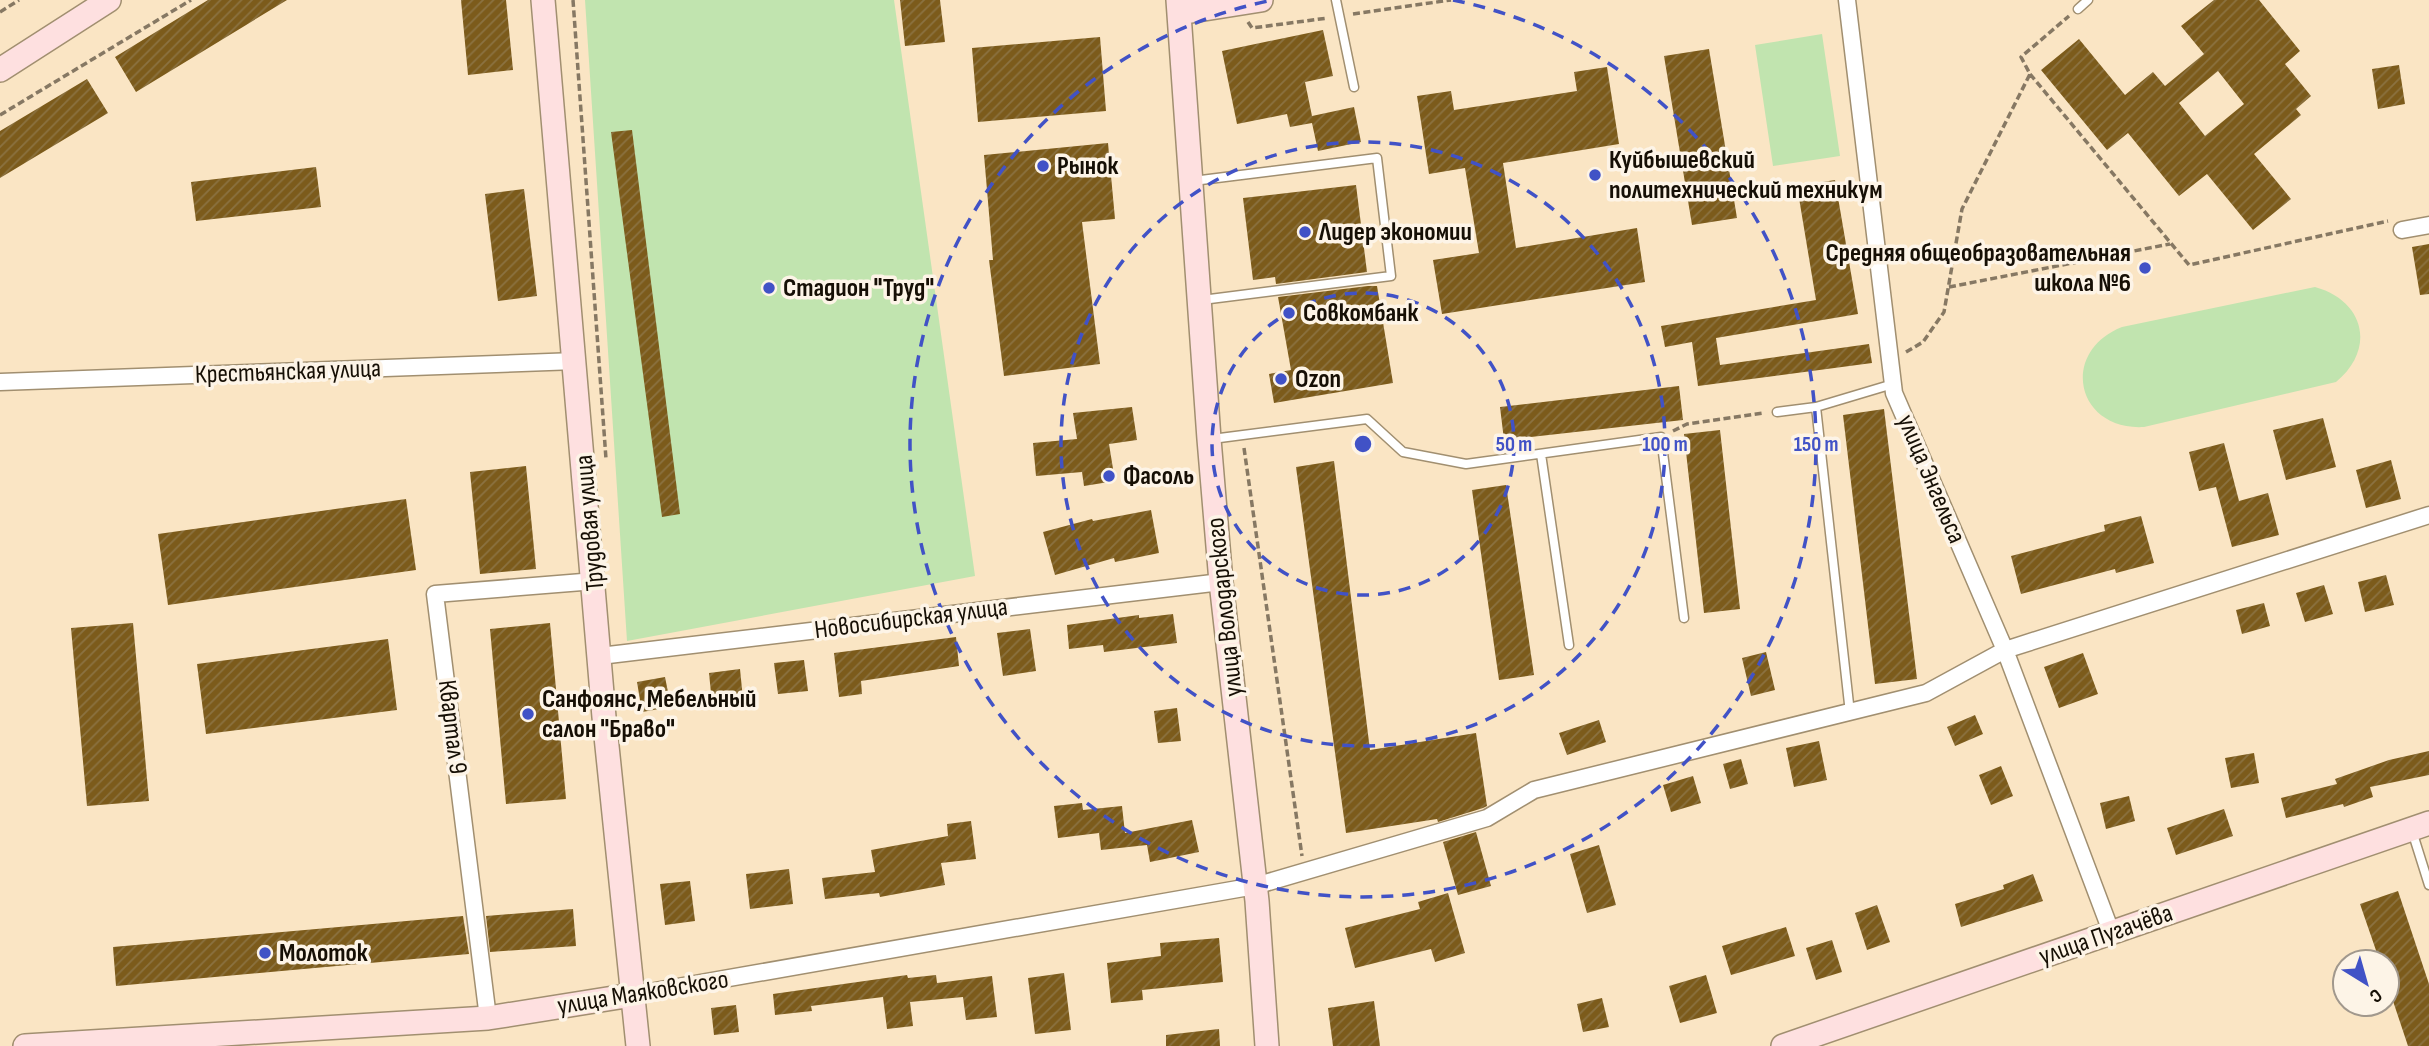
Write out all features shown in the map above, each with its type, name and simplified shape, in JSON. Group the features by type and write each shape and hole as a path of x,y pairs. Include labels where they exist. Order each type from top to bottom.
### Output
{"street":[{"path":"0,70 109,0"},
{"name":"Трудовая улица","path":"543,0 600,656 638,1046"},
{"path":"1179,7 1261,0"},
{"name":"улица Энгельса","path":"1847,0 1894,393 2005,650 2112,934"},
{"name":"улица Володарского","path":"1179,7 1221,582 1255,886 1267,1046"},
{"path":"2402,230 2429,225"},
{"name":"Крестьянская улица","path":"0,382 576,361"},
{"name":"улица Маяковского","path":"25,1046 488,1018 1255,886 1487,818 1534,790 1926,693 2005,650 2429,515"},
{"name":"Квартал 9","path":"488,1018 435,594 595,581"},
{"name":"Новосибирская улица","path":"600,656 1221,582"},
{"name":"улица Пугачёва","path":"1783,1046 2420,826"}],"lane":[{"path":"1336,0 1354,87"},
{"path":"2078,9 2088,0"},
{"path":"1190,182 1377,158 1391,276 1199,300"},
{"path":"1777,412 1816,407 1893,384"},
{"path":"1816,407 1850,713"},
{"path":"1209,439 1367,419 1403,452 1466,464 1661,437 1684,618"},
{"path":"1541,454 1569,645"},
{"path":"2420,826 2429,885"}],"path":[{"path":"0,12 19,0"},
{"path":"0,115 191,0"},
{"path":"573,0 607,473"},
{"path":"2078,9 2021,57 2029,74 2189,265 2394,220 2402,230"},
{"path":"1890,362 1923,342 1944,312 1962,209 2029,74"},
{"path":"1949,287 2171,244"},
{"path":"1661,437 1687,424 1777,412"},
{"path":"1242,435 1304,871"}],"green space":[{"name":"Стадион \"Труд\"","path":"585,0 894,0 975,576 627,641"},
{"path":"1822,34 1840,156 1773,166 1755,45"},
{"path":"2315,287 2345,303 2359,327 2357,355 2349,369 2336,382 2144,427 2121,425 2103,417 2091,404 2084,388 2083,371 2089,354 2102,339 2122,327"}],"building":[{"path":"208,0 287,0 136,92 115,57"},
{"path":"461,0 506,0 513,70 468,75"},
{"path":"900,0 940,0 945,42 905,46"},
{"path":"2214,0 2259,0 2300,51 2285,64 2311,96 2296,109 2301,115 2254,154 2291,199 2253,230 2207,174 2179,196 2128,133 2107,150 2041,70 2079,39 2125,95 2153,72 2165,86 2204,54 2181,26","holes":["2218,71 2244,104 2205,136 2179,103"]},
{"path":"1323,30 1333,76 1305,82 1312,116 1354,107 1361,142 1318,151 1312,123 1290,127 1287,114 1237,124 1222,51"},
{"path":"1100,37 1106,111 978,122 972,48"},
{"path":"1709,49 1737,218 1692,225 1664,56"},
{"path":"2399,65 2405,104 2378,109 2372,69"},
{"path":"1607,67 1619,144 1503,163 1516,248 1637,228 1645,282 1442,314 1433,260 1479,253 1465,168 1429,174 1417,96 1451,91 1454,110 1577,91 1574,72"},
{"path":"87,79 108,113 0,178 0,131"},
{"path":"632,130 680,514 662,517 611,132"},
{"path":"1108,143 1115,219 1082,222 1100,364 1004,376 989,260 993,260 984,155"},
{"path":"316,167 321,207 196,221 191,182"},
{"path":"1835,180 1858,314 1716,338 1720,365 1869,344 1872,363 1698,386 1692,342 1665,347 1661,326 1816,300 1797,186"},
{"name":"Лидер экономии","path":"1356,185 1367,272 1276,284 1275,277 1253,280 1243,198"},
{"path":"524,189 537,296 498,301 485,194"},
{"path":"2429,244 2429,294 2420,295 2412,247"},
{"path":"1377,286 1393,383 1274,403 1269,374 1291,370 1278,297"},
{"path":"1679,386 1683,420 1504,440 1500,407"},
{"path":"1132,407 1137,440 1109,444 1115,481 1084,486 1082,472 1036,476 1033,443 1077,439 1073,413"},
{"path":"1884,409 1917,679 1875,684 1843,415"},
{"path":"2323,418 2336,467 2286,480 2273,430"},
{"path":"1720,430 1740,609 1704,613 1684,434"},
{"path":"2224,443 2239,501 2268,493 2279,535 2232,547 2216,487 2199,491 2189,452"},
{"path":"2391,460 2401,499 2366,508 2356,470"},
{"path":"1334,461 1370,750 1476,733 1487,806 1483,808 1438,822 1437,819 1346,833 1296,467"},
{"path":"526,466 536,569 480,574 470,472"},
{"path":"1506,485 1534,675 1499,680 1472,490"},
{"path":"406,499 416,570 168,605 158,534"},
{"path":"1151,510 1159,553 1115,562 1114,558 1055,575 1043,532 1092,519 1093,521"},
{"path":"2141,516 2154,563 2116,573 2115,569 2021,594 2011,556 2105,531 2104,525"},
{"path":"2386,575 2394,605 2365,612 2358,582"},
{"path":"2324,585 2333,614 2305,622 2296,593"},
{"path":"2264,603 2270,626 2242,634 2236,610"},
{"path":"1173,614 1177,643 1104,652 1103,645 1069,649 1067,625 1139,615 1139,618"},
{"path":"133,623 149,801 87,806 71,628"},
{"name":"Санфоянс, Мебельный салон \"Браво\"","path":"550,623 566,799 506,804 490,629"},
{"path":"1030,629 1036,671 1003,676 997,633"},
{"path":"956,637 959,666 861,681 862,694 839,697 834,653"},
{"path":"388,639 397,710 206,734 197,664"},
{"path":"1766,652 1775,690 1751,696 1742,658"},
{"path":"2083,653 2098,694 2059,708 2044,667"},
{"path":"804,660 808,691 778,694 774,663"},
{"path":"740,669 743,699 712,703 709,673"},
{"path":"665,677 671,707 642,712 637,682"},
{"path":"1177,708 1181,741 1158,743 1154,711"},
{"path":"1975,715 1983,734 1955,746 1947,727"},
{"path":"1599,720 1606,742 1567,755 1559,733"},
{"path":"1819,741 1827,780 1794,787 1786,748"},
{"path":"2429,751 2429,775 2370,787 2373,797 2344,807 2343,804 2286,818 2281,798 2337,784 2335,779 2389,760"},
{"path":"2254,753 2259,783 2231,788 2225,758"},
{"path":"1741,759 1748,784 1730,789 1723,764"},
{"path":"2001,766 2013,796 1991,805 1979,775"},
{"path":"1693,776 1701,803 1671,812 1663,785"},
{"path":"2129,796 2135,821 2106,829 2100,803"},
{"path":"1082,803 1083,810 1122,806 1125,833 1192,820 1199,852 1150,862 1147,845 1101,850 1099,833 1058,838 1054,806"},
{"path":"2224,809 2233,836 2176,855 2167,828"},
{"path":"971,821 976,859 941,863 945,885 880,897 879,893 825,899 822,878 875,872 871,850 948,836 947,824"},
{"path":"1476,832 1491,886 1458,895 1443,842"},
{"path":"1599,845 1616,905 1587,913 1570,854"},
{"path":"789,869 793,904 750,909 746,874"},
{"path":"2033,874 2043,901 1961,927 1955,904 2004,889 2003,885"},
{"path":"690,881 695,921 665,925 660,884"},
{"path":"2398,891 2429,984 2429,1046 2408,1046 2399,1018 2401,1018 2401,948 2375,948 2360,904"},
{"path":"1448,893 1465,953 1435,962 1431,949 1355,968 1345,928 1420,909 1418,902"},
{"path":"1877,905 1890,942 1867,950 1855,913"},
{"path":"573,909 576,946 490,952 486,916"},
{"path":"463,916 469,954 116,986 113,947"},
{"path":"1786,927 1795,956 1731,975 1722,946"},
{"path":"1219,938 1223,982 1142,990 1143,1000 1111,1003 1107,963 1161,956 1160,943"},
{"path":"1832,940 1842,972 1816,980 1806,948"},
{"path":"1064,973 1071,1030 1035,1034 1028,978"},
{"path":"907,975 908,978 936,975 937,983 992,976 997,1017 966,1020 963,997 910,1002 913,1026 887,1029 883,997 811,1006 812,1011 775,1015 773,994"},
{"path":"1706,975 1717,1013 1680,1023 1669,986"},
{"path":"1602,998 1609,1027 1583,1032 1577,1004"},
{"path":"1374,1001 1380,1046 1333,1046 1328,1008"},
{"path":"736,1005 739,1032 714,1035 711,1008"},
{"path":"1219,1029 1220,1046 1166,1046 1166,1035"}],"place":[{"name":"Рынок","path":"1043,166"},
{"name":"Куйбышевский политехнический техникум","path":"1595,175"},
{"name":"Лидер экономии","path":"1305,232"},
{"name":"Средняя общеобразовательная школа №6","path":"2145,268"},
{"name":"Стадион \"Труд\"","path":"769,288"},
{"name":"Совкомбанк","path":"1289,313"},
{"name":"Ozon","path":"1281,379"},
{"name":"Фасоль","path":"1109,476"},
{"name":"Санфоянс, Мебельный салон \"Браво\"","path":"528,714"},
{"name":"Молоток","path":"265,953"}]}
